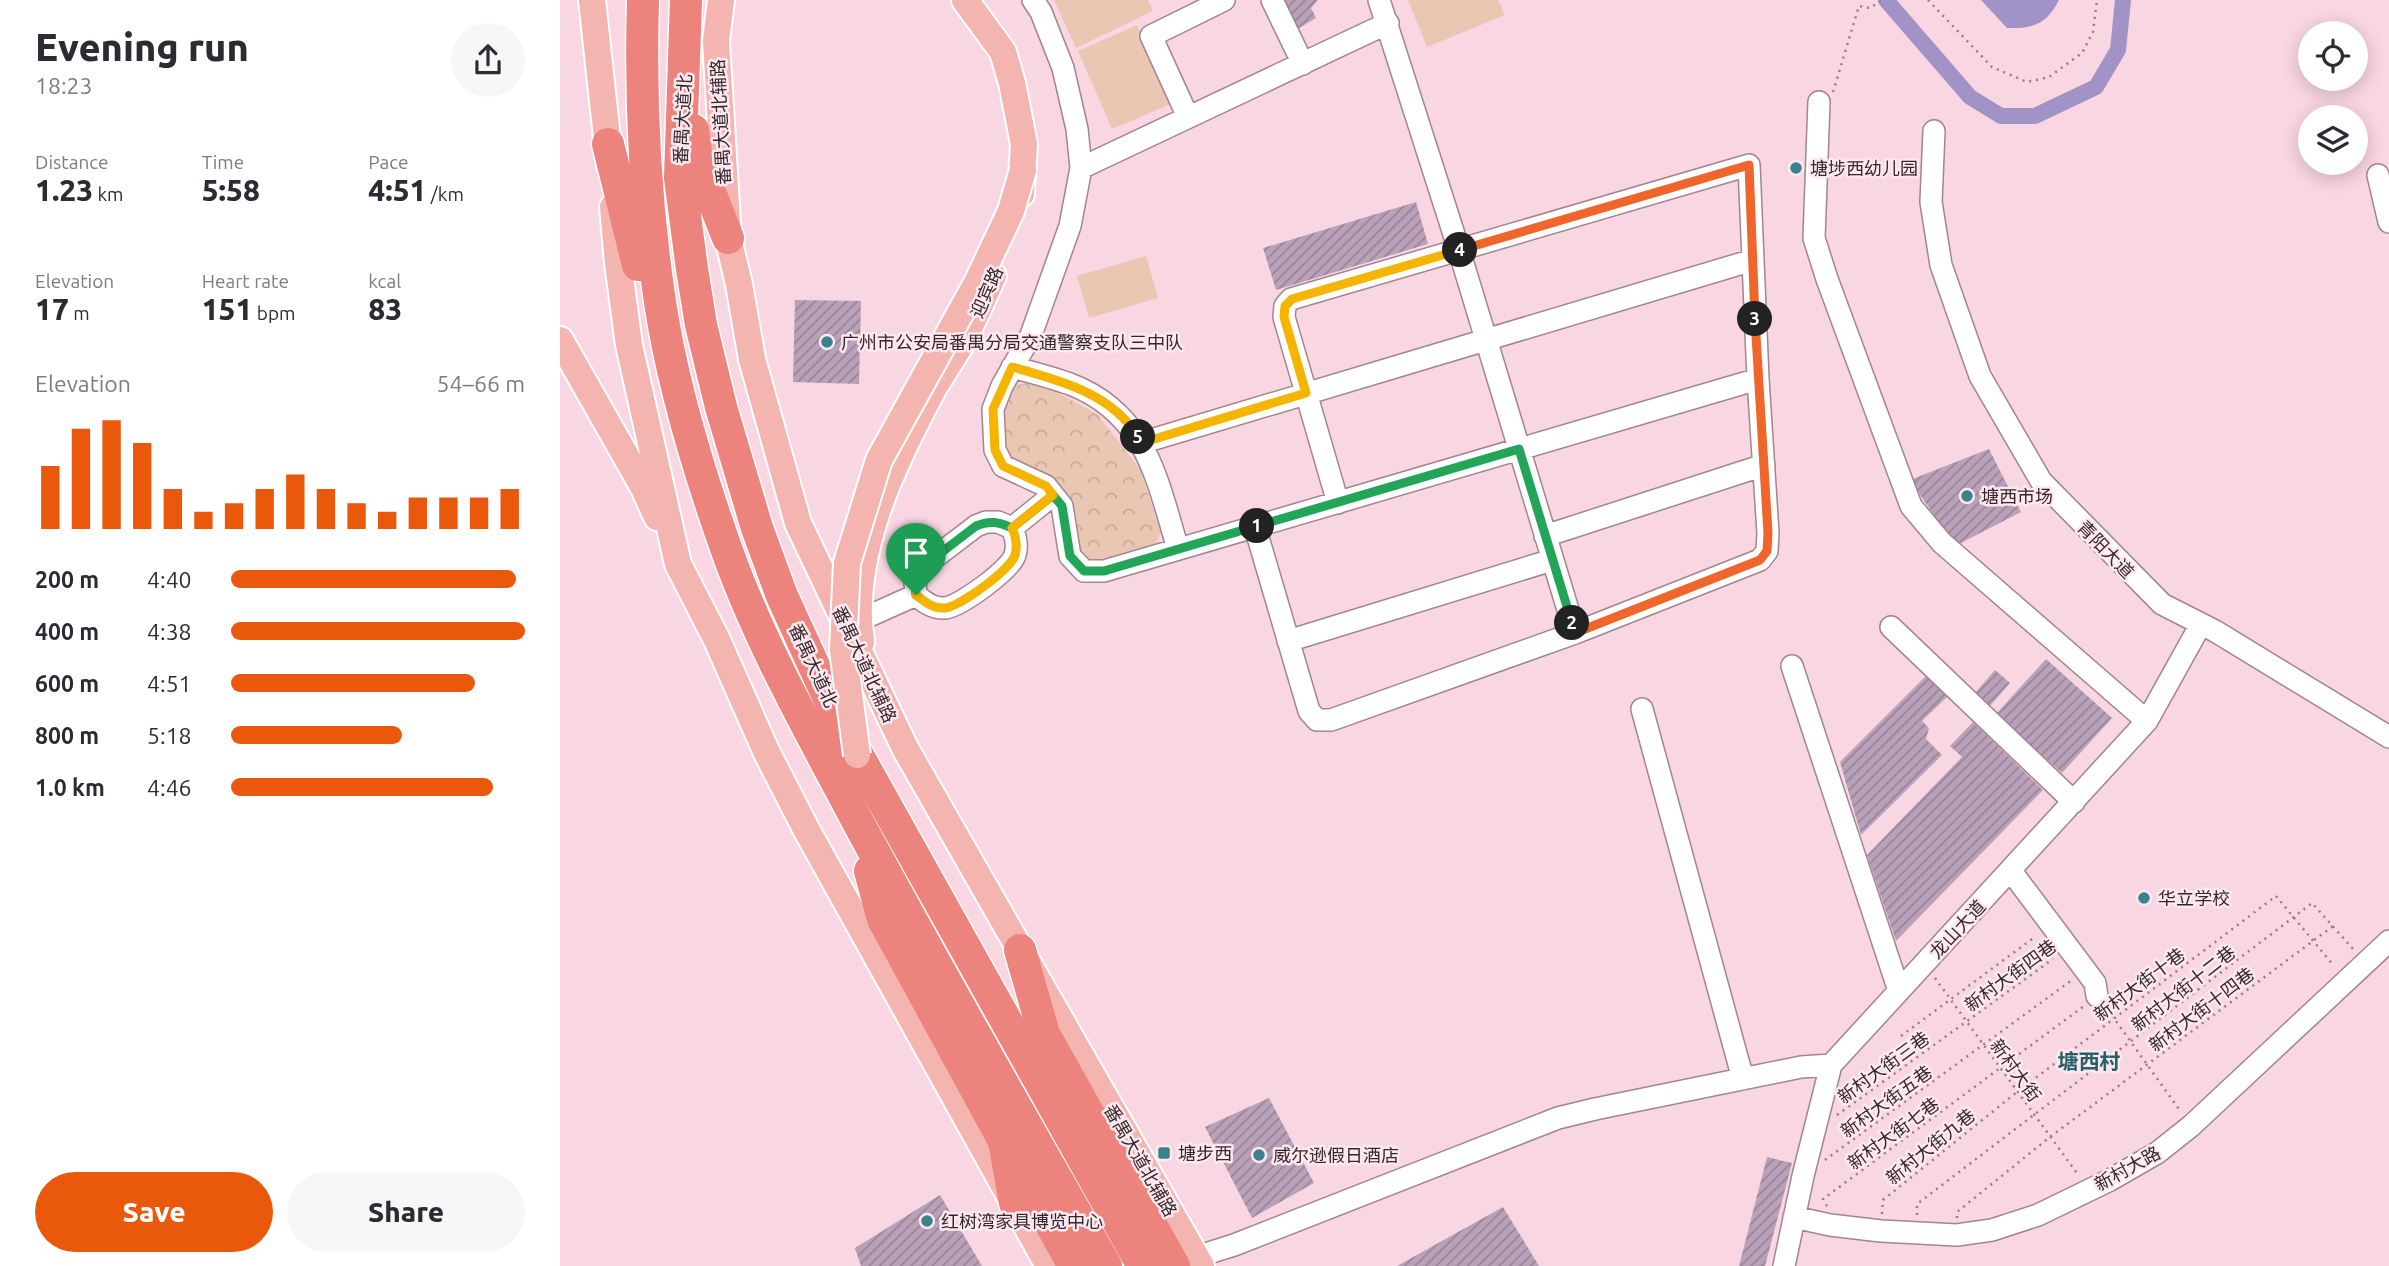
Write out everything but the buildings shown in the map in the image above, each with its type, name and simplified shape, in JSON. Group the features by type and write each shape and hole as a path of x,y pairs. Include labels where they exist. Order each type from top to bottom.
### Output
{"highway":[{"name":"番禺大道北","path":"643,0 641,100 660,306 685,418 726,549 786,686 937,967 1106,1266"},
{"name":"番禺大道北","path":"686,0 680,178 692,269 701,325 721,407 757,528 782,596 842,727 1143,1266"},
{"path":"685,66 697,159 728,238"},
{"path":"608,144 654,327 685,418"},
{"path":"855,816 883,919 1004,1141 1063,1262"},
{"path":"1020,950 1044,1034 1190,1263"},
{"path":"1004,1141 1015,1203"}],"main road":[{"name":"番禺大道北辅路","path":"721,0 716,41 728,238 752,359 798,523 905,748 1020,950"},
{"name":"迎宾路","path":"864,661 858,621 864,563 885,492 922,411 966,336 1011,236 1020,200 1024,144 1020,114 1003,52 965,0"},
{"path":"591,3 629,345 678,564"},
{"path":"857,755 843,650 848,563 879,460 978,281 1011,211 1023,170"},
{"path":"560,341 644,488 678,564 717,640 766,751 806,829 1015,1203 1063,1262"}],"street":[{"path":"1033,0 1041,12 1063,68 1077,129 1081,168 1070,226 1031,335 1012,367 993,409 995,450 1003,466 1046,486 1062,506 1070,556 1084,571 1104,571 1758,379"},
{"path":"1188,117 1151,36 1224,0"},
{"path":"1272,0 1303,64"},
{"path":"1380,0 1575,633"},
{"path":"1081,168 1388,23"},
{"path":"1819,102 1814,238 1911,506 1942,543 2147,721"},
{"name":"青阳大道","path":"1934,131 1931,202 1941,265 1980,376 2041,481 2162,604 2202,624 2389,737"},
{"path":"1255,527 1309,711 1317,720 1331,720 1575,633 1760,560 1767,551 1768,533 1749,165 1292,299 1285,306 1284,317 1338,502"},
{"path":"2378,176 2389,222"},
{"path":"1141,443 1753,260"},
{"path":"1012,367 1071,384 1101,400 1131,425 1153,464 1178,549"},
{"path":"1545,536 1763,465"},
{"path":"1012,528 1053,495"},
{"path":"986,522 998,522 1012,528 1017,539 1016,554 1010,566 957,605 943,608 927,605 916,595 915,582 921,568 976,526 986,522"},
{"path":"1288,640 1552,560"},
{"path":"858,621 916,595"},
{"name":"龙山大道","path":"1784,1266 1803,1176 1832,1065 2147,721 2202,624"},
{"path":"1892,627 2074,802"},
{"path":"1792,666 1899,991"},
{"path":"1642,709 1743,1079"},
{"path":"2011,870 2095,983 2097,996"},
{"name":"新村大路","path":"1794,1217 1830,1225 1881,1231 1957,1236 1992,1230 2038,1215 2110,1180 2157,1153 2191,1126 2389,941"},
{"path":"1190,1263 1558,1118 1801,1067 1832,1065"}],"path":[{"path":"1819,102 1832,97 1859,6 1870,8 1882,0"},
{"path":"1928,0 1993,67 2027,82 2049,78 2082,52 2093,32 2097,0"},
{"name":"新村大街十巷","path":"2017,1093 2276,896 2294,918"},
{"name":"新村大街十二巷","path":"1916,1233 1917,1204 2312,903 2333,926"},
{"path":"2294,918 2346,981"},
{"path":"1901,1036 2052,925"},
{"path":"2333,926 2365,963"},
{"name":"新村大街十四巷","path":"1957,1236 1957,1212 2050,1138 2333,926"},
{"name":"新村大街四巷","path":"1966,1022 2069,948"},
{"name":"新村大街","path":"1924,964 2089,1190"},
{"name":"新村大街五巷","path":"1803,1176 2085,970"},
{"path":"2001,1069 2097,996 2191,1126"},
{"name":"新村大街三巷","path":"1815,1131 1966,1022"},
{"name":"新村大街七巷","path":"1830,1225 1832,1213 1823,1199 2001,1069"},
{"name":"新村大街九巷","path":"1881,1231 1883,1200 2017,1093"}],"green space":[{"path":"1054,0 1148,0 1153,11 1076,48"},
{"path":"1408,0 1498,0 1505,15 1427,47"},
{"path":"1137,25 1173,103 1112,129 1078,51"},
{"path":"1146,256 1158,298 1089,318 1077,276"},
{"path":"1036,381 1097,414 1140,469 1161,533 1155,545 1089,562 1075,549 1067,500 1010,462 1000,447 1000,411 1012,386"}],"shaded area":[{"path":"1981,0 2059,0 2044,20 2032,26 2007,28"}],"waterway":[{"path":"1886,0 1970,97 2001,116 2035,116 2096,87 2118,50 2123,0"}],"place":[{"name":"塘埗西幼儿园","path":"1796,168"},
{"name":"广州市公安局番禺分局交通警察支队三中队","path":"827,342"},
{"name":"塘西市场","path":"1967,496"},
{"name":"华立学校","path":"2144,898"},
{"name":"塘步西","path":"1164,1153"},
{"name":"威尔逊假日酒店","path":"1259,1155"},
{"name":"红树湾家具博览中心","path":"927,1221"}],"district":[{"name":"塘西村","path":"2089,1061"}],"route":[{"path":"916,595 915,582 921,568 976,526 986,522 998,522 1012,528 1053,495 1062,506 1070,556 1084,571 1104,571 1519,449 1575,633 1760,560 1767,551 1768,533 1749,165 1292,299 1285,306 1284,317 1306,393 1141,443 1131,425 1101,400 1071,384 1012,367 993,409 995,450 1003,466 1046,486 1053,495 1028,515 1012,528 1017,539 1016,554 1010,566 957,605 943,608 927,605 916,595"}]}
